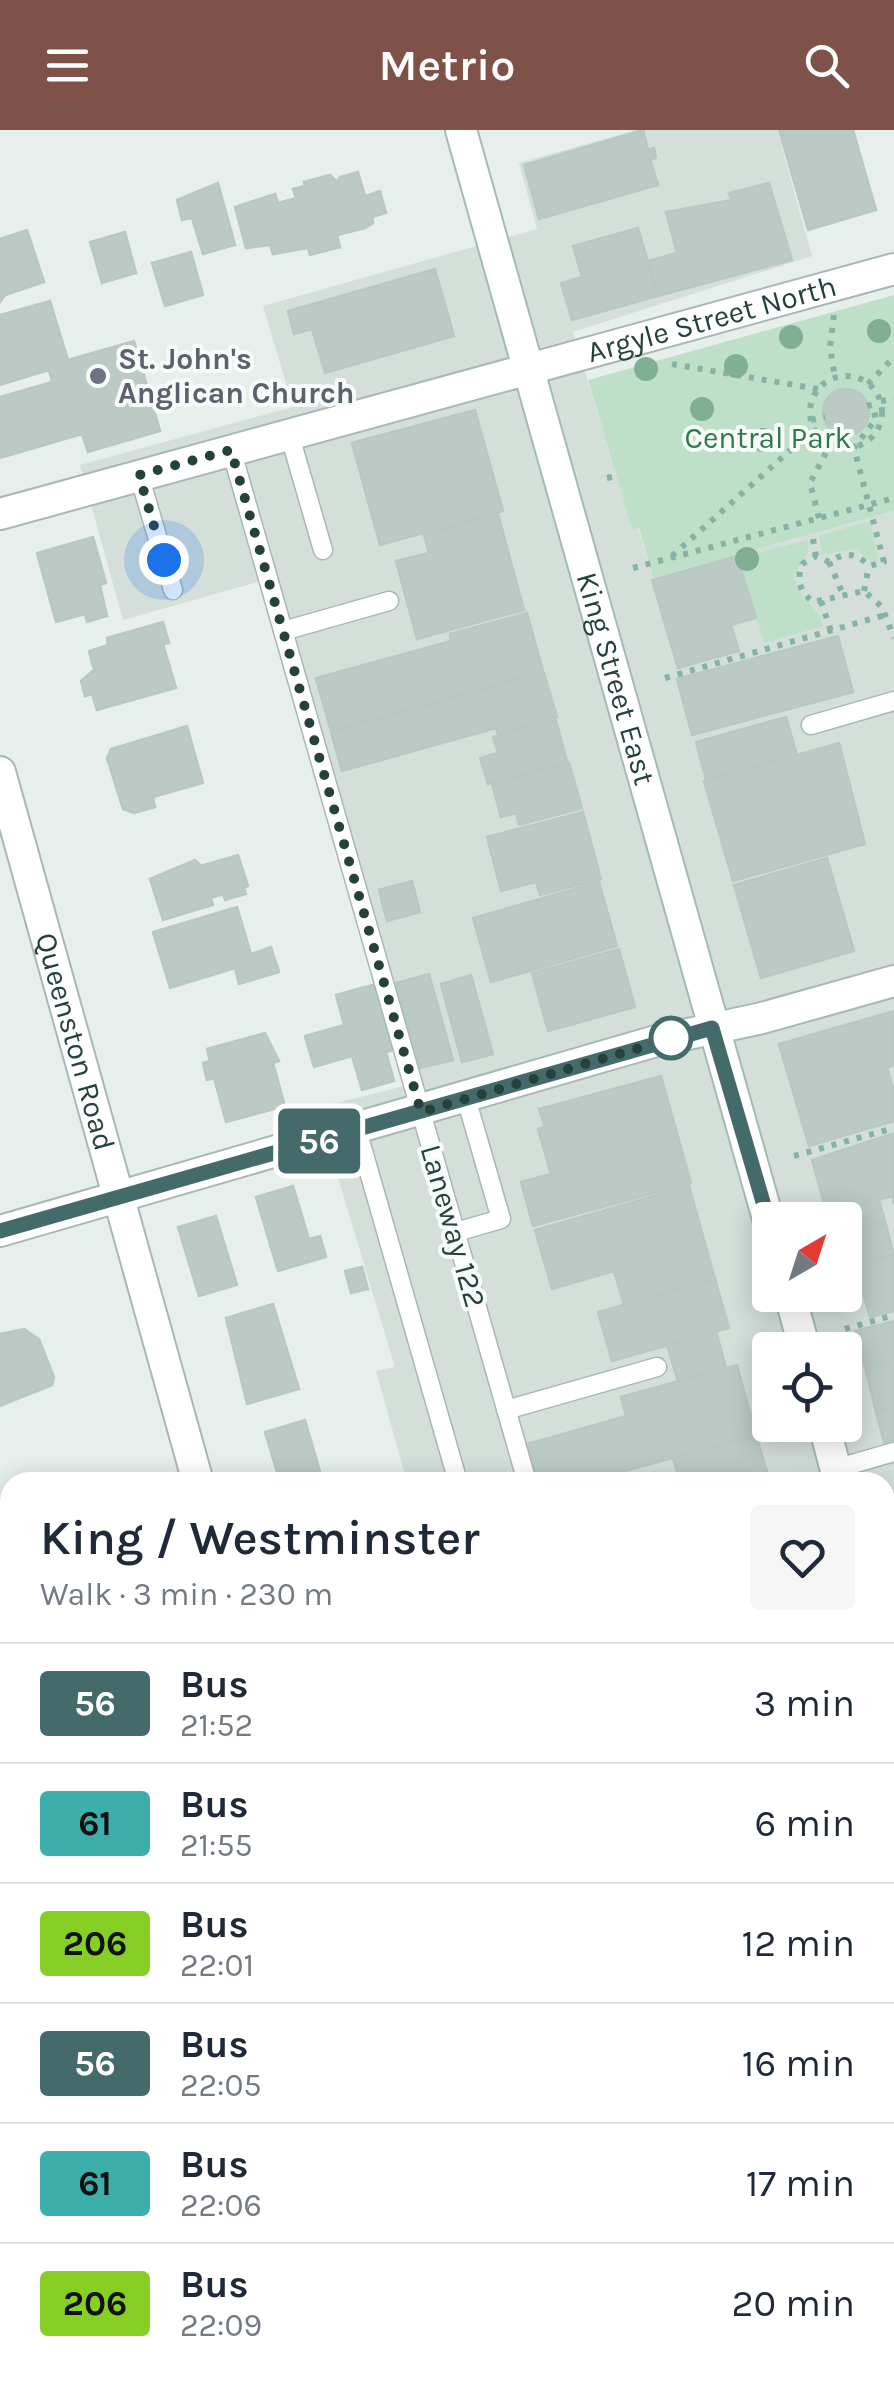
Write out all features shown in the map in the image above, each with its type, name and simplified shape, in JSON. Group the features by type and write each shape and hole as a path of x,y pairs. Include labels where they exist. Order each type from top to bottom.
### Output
{"street":[{"name":"King Street East","path":"461,130 763,1202"},
{"name":"Argyle Street North","path":"0,514 894,269"},
{"name":"Queenston Road","path":"0,772 195,1472"},
{"path":"0,1232 712,1028 894,981"},
{"path":"828,1442 836,1472"}],"lane":[{"path":"289,434 323,550"},
{"name":"Laneway 122","path":"231,450 524,1472"},
{"path":"139,475 173,590"},
{"path":"283,631 388,601"},
{"path":"811,726 894,701"},
{"path":"456,1232 501,1219 466,1098"},
{"path":"357,1130 455,1472"},
{"path":"506,1410 658,1367"},
{"path":"846,1472 894,1452"}],"path":[{"path":"835,378 830,347 836,307"},
{"path":"868,384 894,357"},
{"path":"666,363 818,390"},
{"path":"835,378 858,378 868,384 881,401 880,425 865,443 854,448 830,445 813,424 811,404 818,390 835,378"},
{"path":"881,401 894,399"},
{"path":"854,448 876,419 872,405 867,406"},
{"path":"671,557 825,417"},
{"path":"819,518 810,483 830,445"},
{"path":"854,448 884,562 868,566"},
{"path":"608,478 617,476"},
{"path":"633,568 894,498"},
{"path":"813,539 816,556"},
{"path":"829,562 848,554 860,556 868,566 864,591"},
{"path":"816,556 802,564 798,576 802,592 813,602 842,592 864,591"},
{"path":"816,556 829,562 842,592"},
{"path":"864,591 885,615 894,638"},
{"path":"821,601 830,631"},
{"path":"665,678 885,615"},
{"path":"794,1156 894,1128"},
{"path":"845,1329 894,1315"}],"shaded area":[{"path":"636,130 777,130 812,256 573,332 632,528 638,527 653,578 894,511 894,1472 404,1472 376,1371 395,1367 317,1108 412,1084 258,582 123,620 80,465 293,407 263,306 537,229 519,163"}],"green space":[{"name":"Central Park","path":"894,295 894,511 653,578 639,528 632,529 588,380"},
{"path":"870,521 879,560 871,562 856,549 822,555 819,536"},
{"path":"808,540 808,553 794,574 800,591 823,626 764,643 739,558"}],"building":[{"path":"643,130 648,150 654,148 656,158 650,159 658,185 539,219 524,165"},
{"path":"779,130 853,130 876,210 808,230"},
{"path":"358,172 365,196 380,191 386,213 372,217 373,223 365,228 337,235 340,247 310,255 308,248 273,254 270,245 246,248 235,207 275,194 278,203 296,198 293,189 305,186 304,182 330,175 337,182 340,177"},
{"path":"218,183 235,245 203,254 192,218 182,220 177,200"},
{"path":"769,183 792,260 658,296 648,261 677,253 666,212 732,200 729,193"},
{"path":"638,228 658,296 572,320 561,283 582,277 573,246"},
{"path":"27,230 44,282 5,295 0,302 0,239"},
{"path":"125,232 136,273 102,283 90,242"},
{"path":"191,252 203,295 165,306 152,263"},
{"path":"435,269 454,336 325,373 312,329 294,334 288,311"},
{"name":"St. John's Anglican Church","path":"50,301 68,360 134,341 160,431 88,452 82,434 0,458 0,397 52,382 49,370 0,385 0,315"},
{"path":"846,389 862,396 869,412 862,428 846,435 830,428 823,412 830,396"},
{"path":"475,410 503,511 380,545 352,443"},
{"path":"498,514 524,610 417,639 396,561 429,553 424,535"},
{"path":"93,537 106,583 100,585 107,616 87,622 85,614 56,622 37,553"},
{"path":"737,556 756,618 731,625 739,651 678,668 652,580"},
{"path":"527,613 543,671 331,731 316,678 451,641 450,634"},
{"path":"163,622 169,643 163,644 176,688 97,710 92,694 85,696 81,681 94,670 89,651 108,645 107,638"},
{"path":"838,636 853,692 692,735 677,679"},
{"path":"544,673 557,717 498,734 496,728 342,771 331,732"},
{"path":"786,717 797,755 706,780 696,742"},
{"path":"556,720 567,762 488,784 480,758 498,753 493,737"},
{"path":"187,726 203,783 153,797 155,807 134,813 123,809 107,758 111,749"},
{"path":"839,743 865,844 733,881 704,781"},
{"path":"569,763 582,808 519,825 516,813 501,817 492,784"},
{"path":"583,812 601,879 540,895 536,882 501,891 487,837"},
{"path":"238,855 248,886 244,888 246,894 225,900 223,894 211,898 213,905 163,920 150,879 195,860 201,866"},
{"path":"827,858 854,951 761,978 734,885"},
{"path":"412,881 420,912 387,921 379,890"},
{"path":"599,882 617,946 491,982 473,918"},
{"path":"237,907 251,954 271,947 279,972 239,984 235,968 170,988 153,932"},
{"path":"619,949 635,1007 548,1031 532,973"},
{"path":"429,974 453,1060 420,1068 396,983"},
{"path":"471,975 493,1054 462,1062 441,984"},
{"path":"376,984 394,1050 386,1052 394,1081 362,1090 352,1056 314,1067 305,1036 344,1025 336,995"},
{"path":"894,1011 894,1065 887,1068 894,1092 894,1121 809,1146 779,1044"},
{"path":"265,1033 279,1061 273,1063 285,1106 226,1122 214,1078 207,1080 203,1063 210,1061 207,1049"},
{"path":"661,1076 691,1183 533,1226 521,1182 551,1174 538,1129 545,1127 539,1109"},
{"path":"894,1133 894,1204 892,1196 862,1204 824,1202 812,1160"},
{"path":"293,1186 309,1239 320,1236 326,1257 278,1271 256,1197"},
{"path":"689,1186 715,1279 624,1305 614,1271 552,1289 535,1230"},
{"path":"879,1200 885,1221 862,1227 862,1205"},
{"path":"216,1216 237,1285 199,1296 178,1227"},
{"path":"885,1221 894,1255 862,1264 862,1227"},
{"path":"894,1255 894,1311 870,1317 862,1290 862,1264"},
{"path":"362,1267 368,1289 351,1293 345,1271"},
{"path":"715,1279 729,1328 612,1361 598,1312"},
{"path":"273,1304 299,1389 247,1404 226,1318"},
{"path":"894,1321 894,1360 865,1367 862,1332 855,1331"},
{"path":"24,1329 39,1339 54,1377 52,1385 0,1406 0,1334"},
{"path":"716,1331 726,1368 678,1382 667,1345"},
{"path":"894,1360 894,1407 876,1412 865,1367"},
{"path":"737,1365 752,1420 752,1436 621,1472 535,1472 527,1444 626,1416 621,1397"},
{"path":"894,1407 894,1443 885,1446 876,1412"},
{"path":"305,1420 320,1472 277,1472 265,1432"},
{"path":"752,1436 752,1442 758,1442 767,1472 677,1472 673,1458"}],"bus line":[{"name":"56","path":"0,1231 712,1028 763,1202"}],"place":[{"name":"St. John's Anglican Church","path":"98,376"}],"route":[{"path":"164,560 139,475 231,450 421,1112 684,1035 671,1038"}]}
